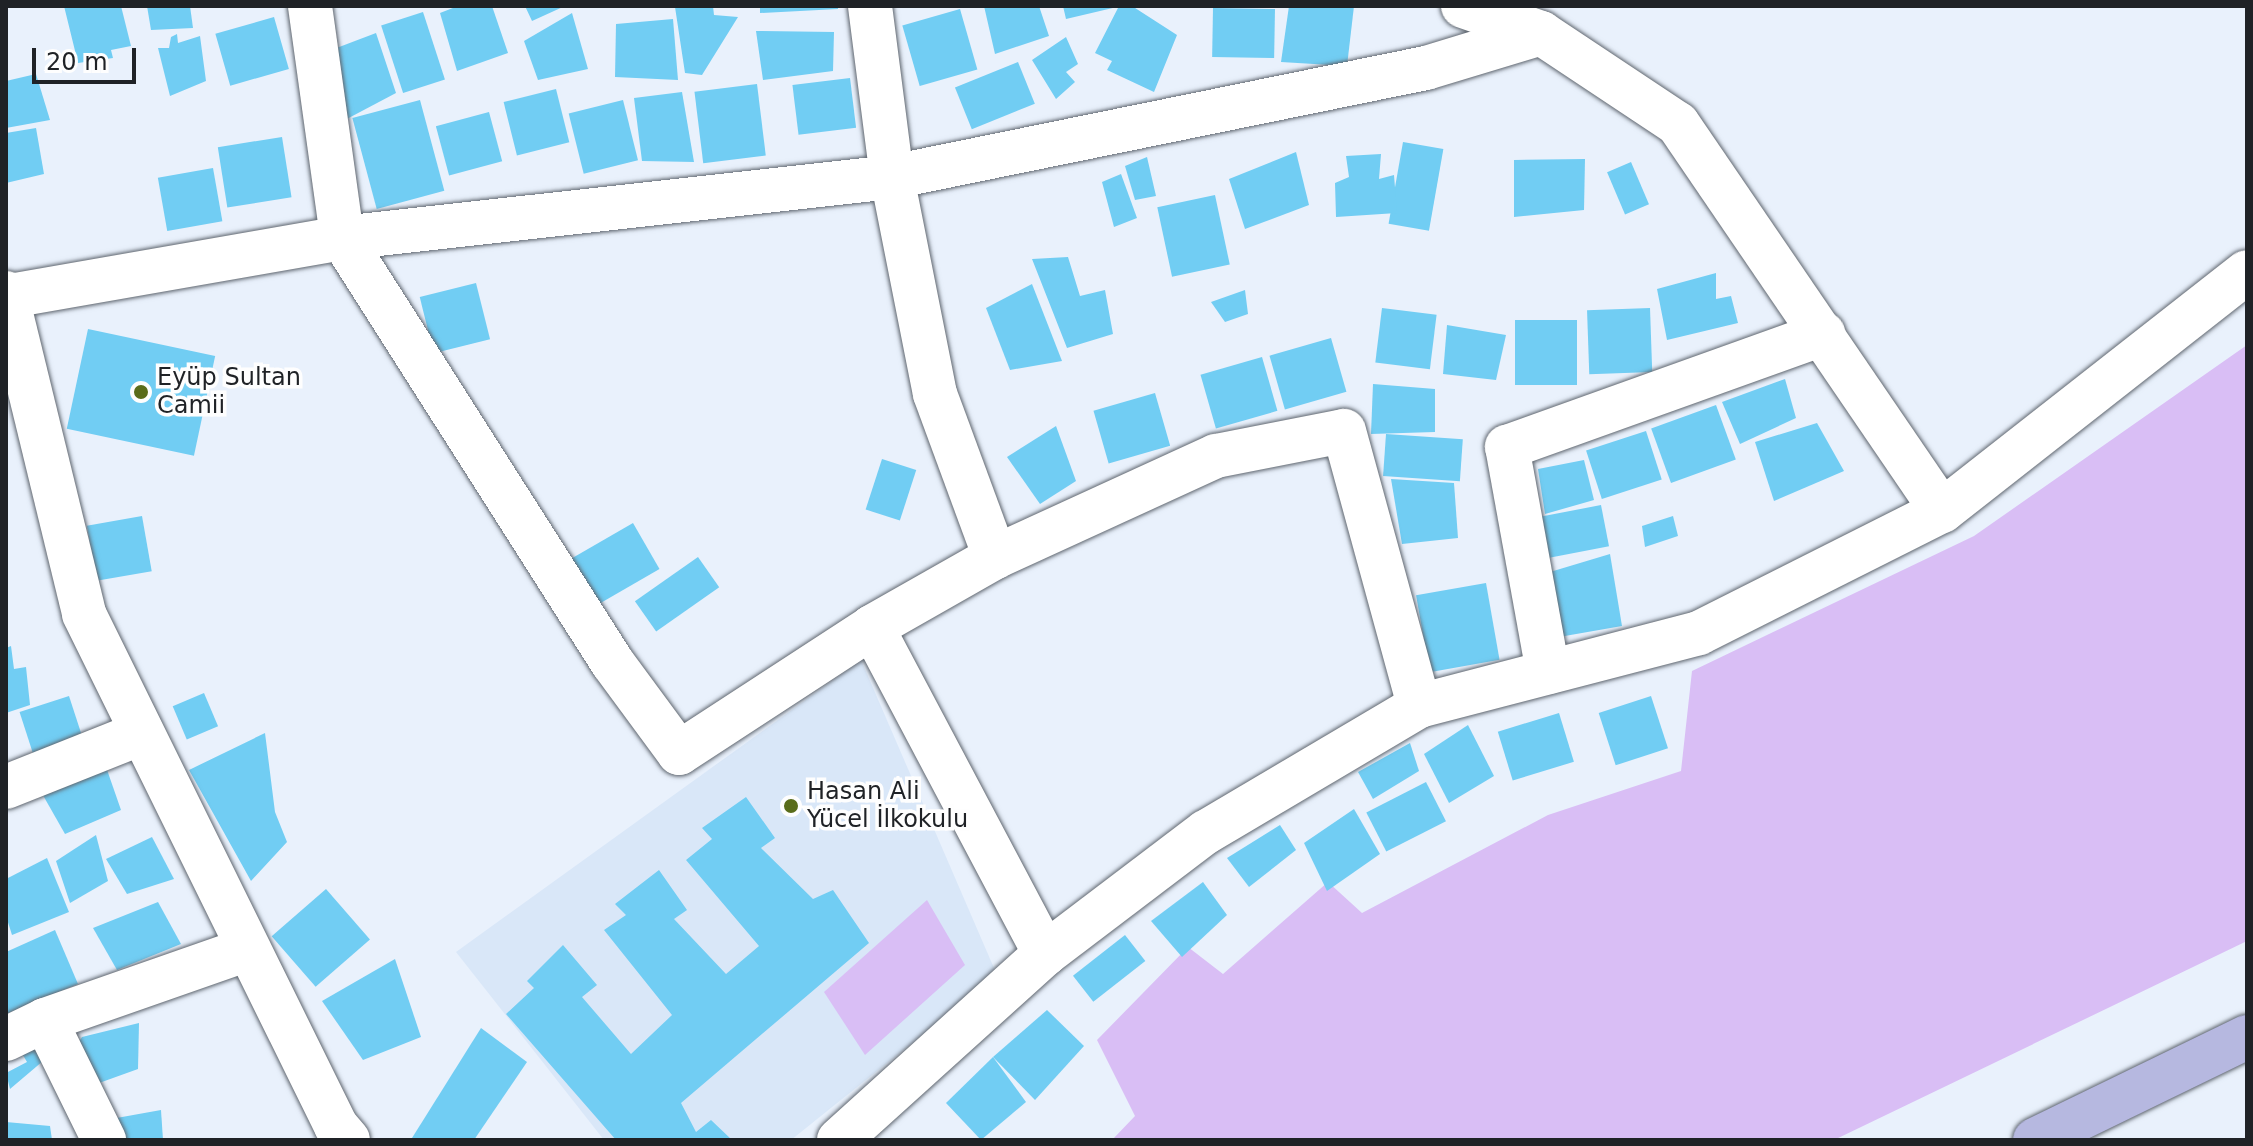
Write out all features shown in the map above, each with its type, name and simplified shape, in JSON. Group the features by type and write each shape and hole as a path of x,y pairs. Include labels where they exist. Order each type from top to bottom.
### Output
{"main road":[{"path":"2035,1140 2247,1037"}],"street":[{"path":"310,6 342,238 612,662 679,753 872,627 995,557 1216,456 1344,431 1419,706"},
{"path":"870,6 892,177 935,394 995,557"},
{"path":"1463,6 1527,19 1678,124 1942,511"},
{"path":"334,1135 248,949 84,614 8,295 342,238 892,177 1426,68 1527,19"},
{"path":"839,1140 1045,954 1206,832 1419,706 1699,633 1942,511 2247,272"},
{"path":"1548,672 1507,447 1823,334"},
{"path":"872,627 1045,954"},
{"path":"6,787 142,733"},
{"path":"6,1039 45,1020 248,949"},
{"path":"45,1020 104,1140"}],"shaded area":[{"path":"2247,345 2247,941 1834,1140 1112,1140 1135,1116 1097,1040 1188,947 1223,974 1328,882 1362,913 1548,815 1681,771 1692,671 1974,536"},
{"name":"Hasan Ali Yücel İlkokulu","path":"861,660 997,975 791,1140 604,1140 456,952"},
{"path":"927,900 965,965 865,1055 824,992"}],"building":[{"path":"64,6 121,6 131,46 111,50 113,58 78,63"},
{"path":"147,6 190,6 193,28 151,30"},
{"path":"458,6 492,6 508,53 457,71 440,13"},
{"path":"525,6 565,6 532,21"},
{"path":"713,6 714,15 738,17 702,75 685,73 675,7"},
{"path":"760,6 838,6 838,9 760,13"},
{"path":"984,6 1039,6 1049,36 995,54"},
{"path":"1063,6 1116,6 1117,7 1066,19"},
{"path":"1119,6 1132,6 1177,35 1154,92 1107,70 1112,61 1095,53"},
{"path":"1289,6 1354,6 1347,66 1281,62"},
{"path":"1213,8 1275,9 1274,58 1212,57"},
{"path":"960,9 977,70 920,86 902,26"},
{"path":"423,12 445,80 403,93 381,26"},
{"path":"572,13 588,69 538,80 524,41"},
{"path":"274,17 289,69 230,86 215,34"},
{"path":"673,19 678,80 615,77 616,24"},
{"path":"756,31 834,32 833,71 763,80"},
{"path":"376,33 396,93 343,121 326,52"},
{"path":"177,34 178,43 200,36 206,81 170,96 158,48 169,48 171,37"},
{"path":"1066,37 1078,64 1066,72 1075,82 1056,99 1032,60"},
{"path":"1018,62 1035,104 972,129 955,87"},
{"path":"36,74 50,120 6,128 6,81"},
{"path":"850,78 856,128 799,135 792,85"},
{"path":"757,84 766,155 703,163 694,92"},
{"path":"556,89 569,142 517,155 504,102"},
{"path":"682,92 694,162 642,161 634,98"},
{"path":"420,100 444,191 377,209 352,118"},
{"path":"623,100 638,160 584,174 569,114"},
{"path":"489,112 502,161 449,175 436,126"},
{"path":"36,128 44,174 6,183 6,133"},
{"path":"282,137 292,197 227,207 218,147"},
{"path":"1403,142 1443,149 1429,231 1389,224"},
{"path":"1296,152 1309,205 1245,229 1229,179"},
{"path":"1381,154 1379,179 1394,175 1397,213 1336,217 1335,183 1349,177 1346,156"},
{"path":"1147,157 1156,196 1135,200 1125,166"},
{"path":"1585,159 1584,210 1514,217 1514,160"},
{"path":"1631,162 1649,204 1625,215 1607,172"},
{"path":"213,168 222,221 167,231 158,178"},
{"path":"1121,174 1137,218 1114,227 1102,182"},
{"path":"1215,195 1230,264 1172,277 1157,207"},
{"path":"1068,257 1080,296 1105,290 1113,334 1067,348 1032,259"},
{"path":"1716,273 1716,299 1731,296 1738,323 1667,340 1657,289"},
{"path":"476,283 490,339 434,353 420,297"},
{"path":"1032,284 1062,361 1010,370 986,308"},
{"path":"1245,290 1248,314 1225,322 1211,302"},
{"path":"1382,308 1437,315 1430,369 1375,363"},
{"path":"1650,308 1652,372 1589,374 1587,310"},
{"path":"1515,320 1577,320 1577,385 1515,385"},
{"path":"1447,325 1506,335 1496,380 1443,374"},
{"name":"Eyüp Sultan Camii","path":"88,329 215,356 194,456 67,429"},
{"path":"1331,338 1346,392 1285,409 1269,356"},
{"path":"1262,357 1277,411 1216,428 1200,375"},
{"path":"1785,379 1796,418 1740,444 1722,402"},
{"path":"1373,384 1435,389 1435,432 1371,434"},
{"path":"1155,393 1170,446 1109,464 1093,411"},
{"path":"1716,405 1736,460 1671,483 1651,429"},
{"path":"1817,423 1844,471 1774,501 1755,442"},
{"path":"1056,426 1076,481 1040,504 1007,457"},
{"path":"1646,431 1662,480 1602,499 1586,450"},
{"path":"1386,434 1463,439 1460,481 1383,476"},
{"path":"882,459 916,470 900,521 866,509"},
{"path":"1584,460 1594,500 1545,514 1538,469"},
{"path":"1391,479 1454,483 1458,538 1402,544"},
{"path":"1601,505 1609,546 1540,560 1532,518"},
{"path":"142,516 152,571 97,581 87,526"},
{"path":"1673,516 1678,536 1645,547 1642,526"},
{"path":"633,523 660,569 595,606 569,560"},
{"path":"1610,554 1622,626 1559,637 1550,572"},
{"path":"698,557 719,587 656,631 635,601"},
{"path":"1486,583 1500,660 1430,672 1416,595"},
{"path":"11,646 14,669 26,667 30,705 6,713 6,648"},
{"path":"204,693 218,726 187,739 173,706"},
{"path":"69,696 86,747 36,763 20,712"},
{"path":"1651,696 1668,748 1616,765 1599,713"},
{"path":"1559,713 1574,762 1513,780 1498,732"},
{"path":"1468,725 1494,776 1449,803 1424,754"},
{"path":"265,733 275,812 287,842 251,881 189,770"},
{"path":"1410,743 1419,771 1373,799 1358,772"},
{"path":"105,764 121,810 65,834 40,790"},
{"path":"1426,782 1446,821 1386,852 1366,812"},
{"path":"746,797 775,838 761,848 813,899 833,890 869,943 681,1103 696,1132 711,1120 732,1140 616,1140 506,1014 534,988 527,981 563,945 597,985 582,997 631,1054 672,1015 604,930 626,915 615,904 659,870 687,910 674,919 726,974 759,946 686,860 712,839 702,828"},
{"path":"1354,809 1380,854 1327,891 1304,843"},
{"path":"1280,825 1296,850 1249,887 1227,858"},
{"path":"96,835 108,881 70,903 56,861"},
{"path":"152,837 174,879 127,894 106,859"},
{"path":"47,858 69,912 12,935 6,916 6,879"},
{"path":"1203,882 1227,915 1182,957 1151,921"},
{"path":"326,889 370,940 316,987 272,936"},
{"path":"158,902 181,944 117,970 93,928"},
{"path":"55,930 78,984 6,1014 6,952"},
{"path":"1125,935 1145,961 1093,1002 1073,976"},
{"path":"395,959 421,1037 363,1060 322,1001"},
{"path":"1047,1010 1084,1046 1035,1100 993,1057"},
{"path":"139,1023 138,1069 88,1087 73,1051 82,1037"},
{"path":"481,1028 527,1062 474,1140 412,1138"},
{"path":"29,1033 43,1061 10,1089 6,1073 27,1062 14,1040"},
{"path":"993,1057 1026,1102 981,1140 946,1103"},
{"path":"161,1110 163,1140 115,1140 111,1119"},
{"path":"6,1122 50,1126 52,1140 6,1140"}],"place":[{"name":"Eyüp Sultan Camii","path":"141,392"},
{"name":"Hasan Ali Yücel İlkokulu","path":"791,806"}]}
